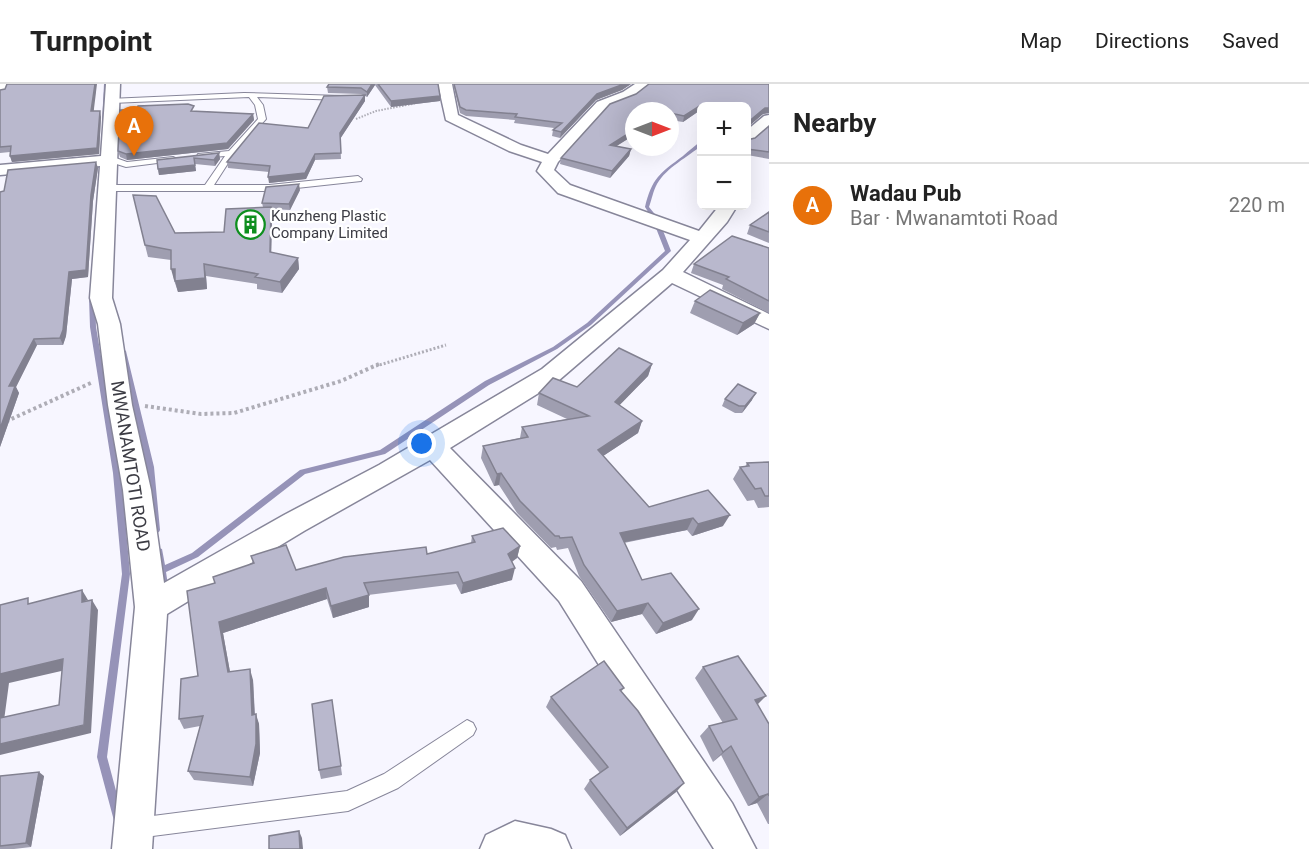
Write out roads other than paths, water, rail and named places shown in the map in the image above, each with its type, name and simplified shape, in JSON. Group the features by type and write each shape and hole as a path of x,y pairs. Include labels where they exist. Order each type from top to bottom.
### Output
{"street":[{"path":"0,91 3,84"},
{"path":"644,84 602,105 551,160 545,171 564,189 712,235"},
{"path":"446,92 451,117 515,148 551,160"},
{"name":"MWANAMTOTI ROAD","path":"112,93 101,298 109,324 120,405 137,490 152,607 132,839"},
{"path":"751,135 769,119"},
{"path":"0,170 108,160"},
{"path":"152,607 294,523 390,472 549,375 712,235 726,210"},
{"path":"670,273 769,322"},
{"path":"432,446 570,591 630,686 718,817 736,849"},
{"path":"500,849 515,841 552,849"}],"lane":[{"path":"268,84 269,96"},
{"path":"112,93 349,98"},
{"path":"208,188 231,153 262,119 260,105 250,95"},
{"path":"108,160 113,159 126,165 231,153"},
{"path":"106,188 269,188 358,179"},
{"path":"132,839 348,801 392,781 467,729"}],"waterway":[{"path":"104,121 106,84"},
{"path":"162,570 195,555 303,472 382,452 487,383 555,348 589,324 668,251 655,218 647,207 655,183 661,175 697,146"},
{"path":"92,298 93,327 117,473 126,574 102,757 118,817"},
{"path":"123,351 150,467 156,530"},
{"path":"159,551 165,592"}],"place":[{"name":"Wadau Pub","path":"134,156"},
{"name":"Kunzheng Plastic Company Limited","path":"250,225"}]}
